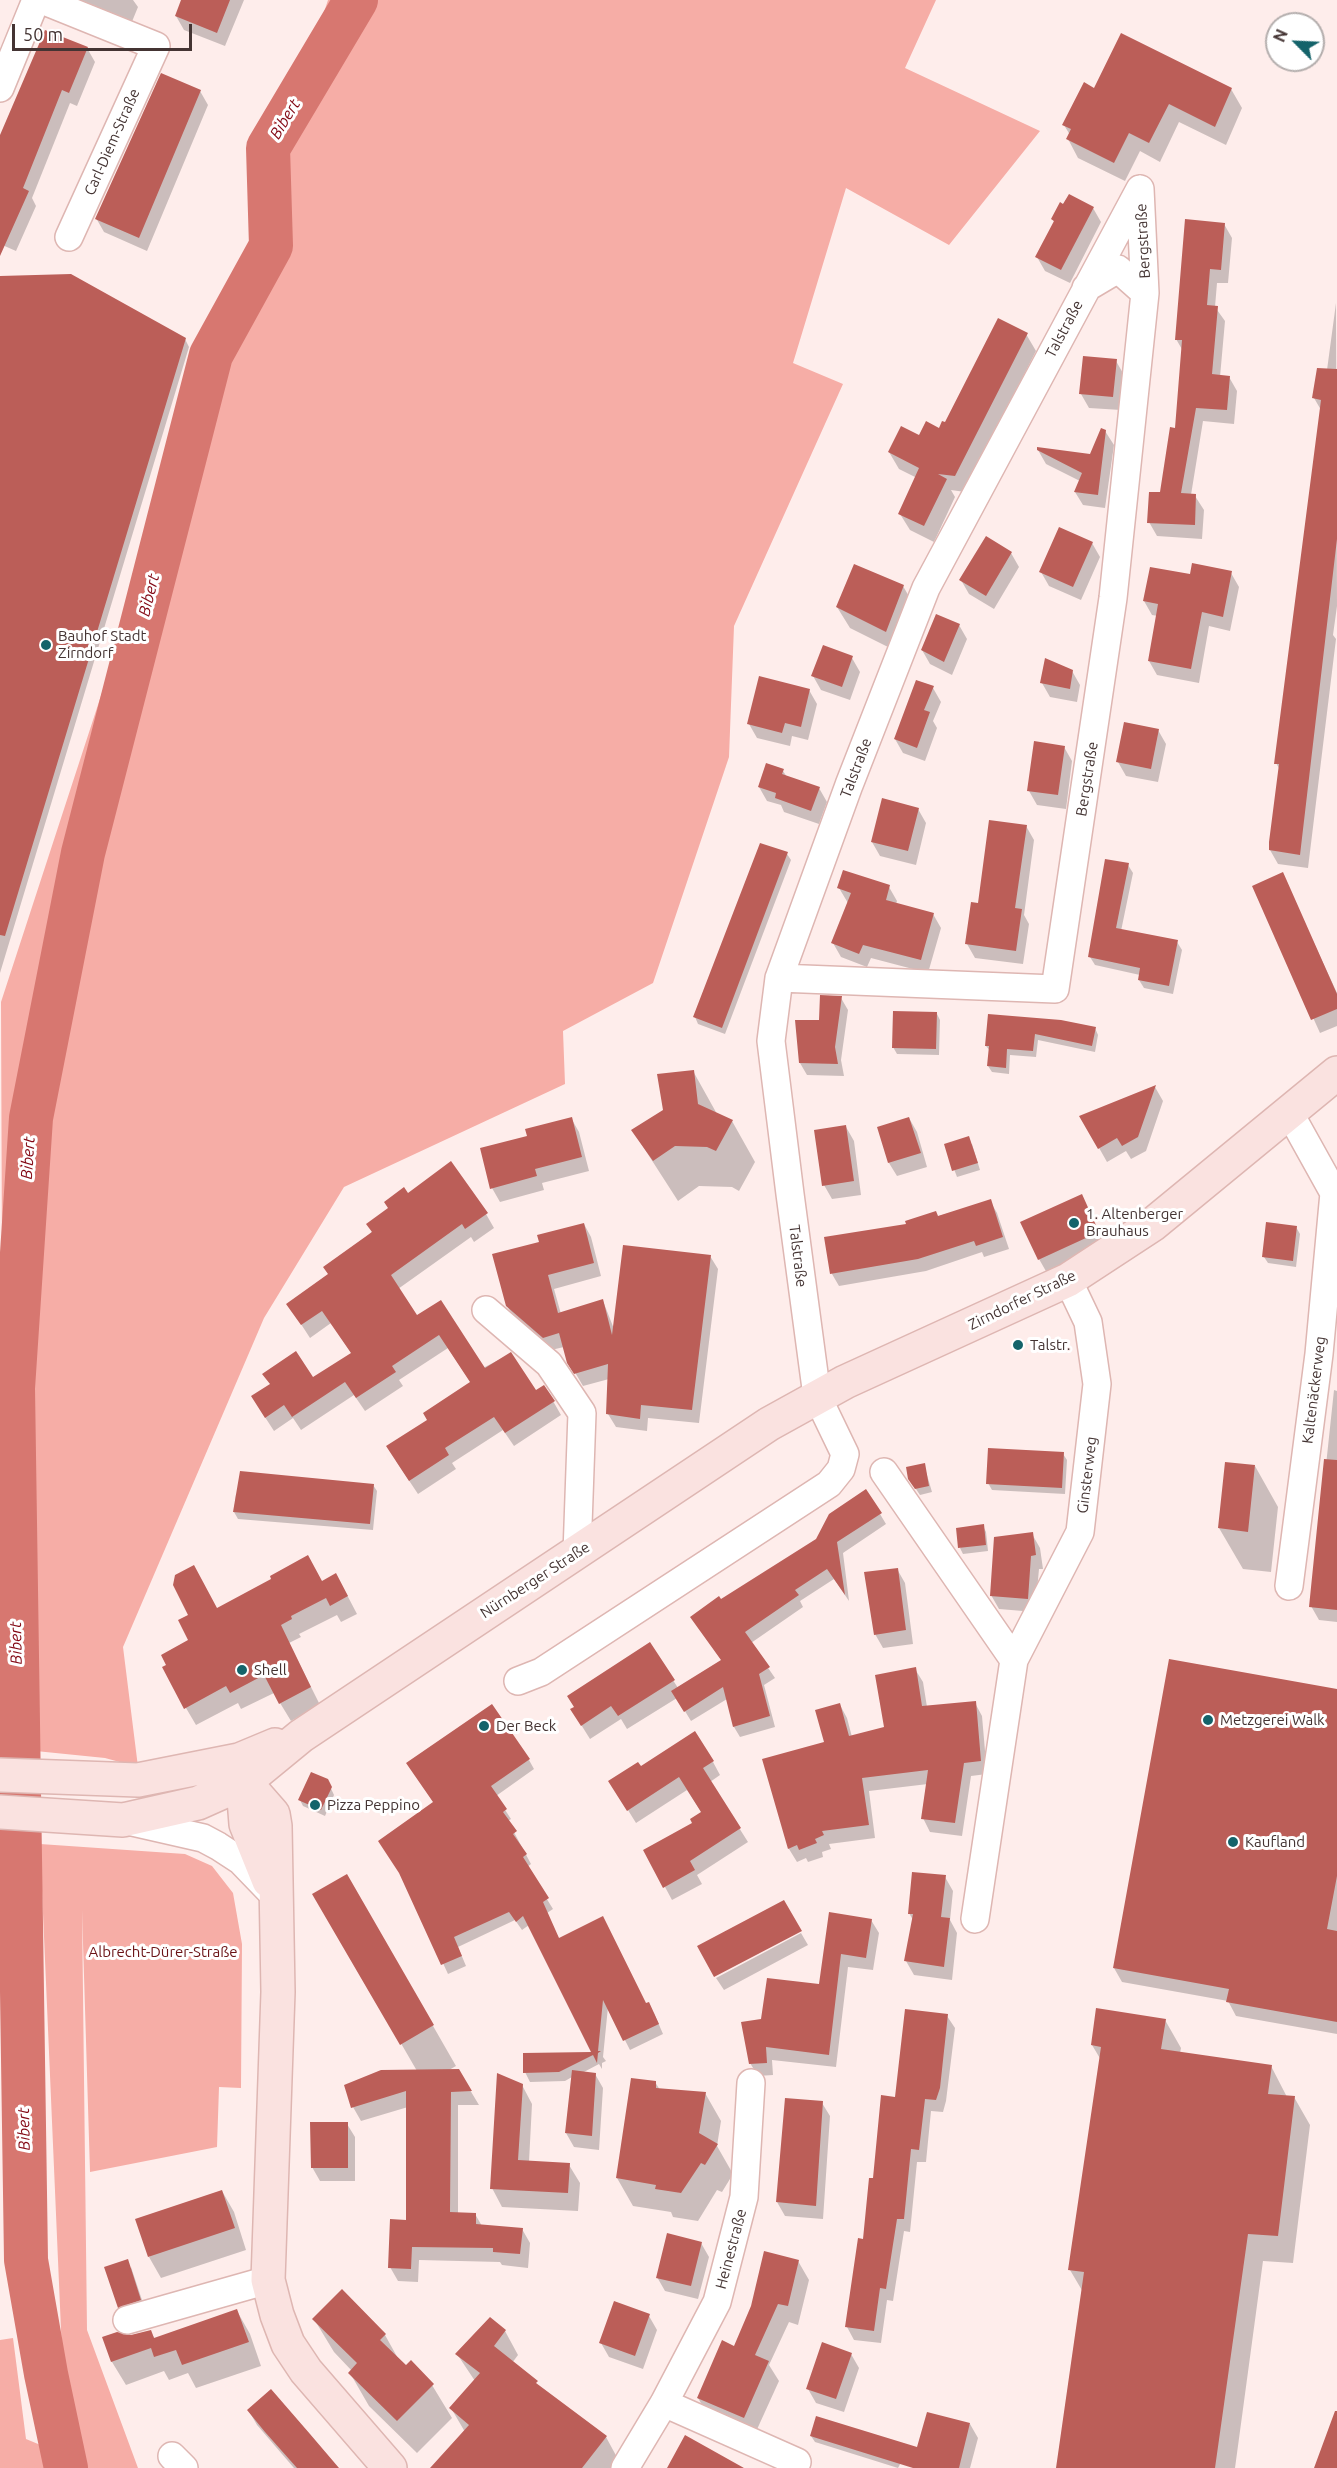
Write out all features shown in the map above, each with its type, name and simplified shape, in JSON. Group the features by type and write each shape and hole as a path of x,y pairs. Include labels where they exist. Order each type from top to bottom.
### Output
{"main road":[{"name":"Zirndorfer Straße","path":"769,1424 817,1396 1068,1280 1152,1225 1337,1073"},
{"name":"Nürnberger Straße","path":"0,1812 123,1820 198,1803 242,1771 301,1736 769,1424"},
{"name":"Nürnberger Straße","path":"0,1775 138,1780 242,1771"},
{"path":"242,1771 273,1814 275,1826 278,1992 268,2280 277,2315 288,2344 306,2371 390,2468"}],"street":[{"path":"0,88 36,0"},
{"name":"Carl-Diem-Straße","path":"42,0 156,46 69,237"},
{"name":"Talstraße","path":"817,1396 771,1041 779,978 849,785 926,588 1140,189"},
{"name":"Bergstraße","path":"779,978 1054,989 1108,636 1145,293 1140,189"},
{"name":"Bergstraße","path":"1085,289 1118,269 1145,293"},
{"path":"1289,1112 1335,1194"},
{"name":"Kaltenäckerweg","path":"1289,1586 1328,1355 1335,1194"},
{"name":"Ginsterweg","path":"975,1919 1014,1660 1080,1532 1097,1384 1088,1322 1068,1280"},
{"path":"486,1310 549,1364 582,1413 577,1553"},
{"path":"518,1681 541,1672 829,1484 841,1469 845,1454 817,1396"},
{"path":"884,1472 1014,1660"},
{"path":"123,1820 195,1836 218,1846 242,1861 275,1897"},
{"name":"Heinestraße","path":"625,2468 664,2403 717,2302 744,2197 751,2083"},
{"path":"127,2320 268,2280"},
{"path":"664,2403 797,2462"}],"green space":[{"path":"328,0 936,0 905,68 1040,131 949,245 846,188 793,363 843,384 734,626 729,757 653,983 563,1031 565,1084 344,1187 264,1318 123,1647 138,1767 105,1758 6,1748 4,1739 0,1739 0,1251 3,1513 1,1002"},
{"name":"Albrecht-Dürer-Straße","path":"40,1844 185,1854 212,1866 233,1893 242,1944 241,2088 219,2087 217,2147 90,2172 82,1910 87,2330 138,2468 0,2468 0,2340 13,2338 26,2439 84,2463 63,2376"}],"building":[{"path":"181,0 230,0 217,33 175,16"},
{"path":"45,30 88,47 69,93 62,90 23,188 29,191 0,256 0,135"},
{"path":"1121,33 1232,88 1215,127 1169,104 1149,143 1129,133 1114,163 1066,139 1071,129 1062,125 1084,82 1094,88"},
{"path":"161,73 201,90 139,238 95,219"},
{"path":"1069,194 1094,207 1061,270 1035,257 1054,221 1051,219 1060,202 1063,204"},
{"path":"1185,219 1225,223 1221,270 1210,269 1207,305 1218,306 1212,374 1230,376 1227,410 1196,408 1181,493 1196,494 1195,525 1147,523 1149,492 1160,492 1170,427 1175,428 1182,340 1175,340"},
{"name":"Bauhof Stadt Zirndorf","path":"71,274 186,338 5,936 0,935 0,276"},
{"path":"998,318 1028,333 955,476 938,474 947,479 924,526 898,514 919,468 888,452 901,426 919,435 926,421 939,428 942,421 945,422"},
{"path":"1083,356 1117,359 1113,397 1079,394"},
{"path":"1317,368 1337,369 1337,539 1300,855 1269,850 1269,842 1279,764 1274,764 1321,400 1312,398"},
{"path":"1101,428 1106,430 1098,495 1074,492 1082,473 1037,450 1037,447 1090,454"},
{"path":"1059,527 1093,542 1073,587 1039,572"},
{"path":"986,536 1012,552 986,596 959,580"},
{"path":"1192,563 1232,571 1223,617 1202,612 1191,669 1148,661 1158,604 1143,601 1150,567 1190,574"},
{"path":"854,564 904,585 886,632 836,607"},
{"path":"936,614 960,624 944,662 921,650"},
{"path":"823,645 853,656 842,687 811,676"},
{"path":"1045,658 1073,670 1070,689 1040,683"},
{"path":"759,676 810,689 801,727 785,723 782,733 747,724"},
{"path":"916,680 934,686 924,710 930,712 917,748 894,739"},
{"path":"1124,722 1159,729 1151,769 1116,762"},
{"path":"1034,741 1065,746 1058,795 1027,791"},
{"path":"766,763 784,769 782,774 820,787 811,811 775,798 776,793 758,787"},
{"path":"882,798 919,808 908,851 871,842"},
{"path":"989,820 1027,825 1015,908 1022,909 1016,951 965,944 971,902 978,903"},
{"path":"760,843 788,852 722,1028 693,1017"},
{"path":"1105,859 1129,863 1116,928 1178,940 1169,986 1138,980 1140,968 1088,957"},
{"path":"843,870 890,885 886,900 934,913 921,960 863,945 859,954 831,943 851,893 837,888"},
{"path":"1283,872 1337,994 1337,1009 1311,1020 1252,886"},
{"path":"820,995 842,996 835,1047 838,1064 799,1063 795,1020 819,1020"},
{"path":"893,1011 937,1012 936,1049 892,1048"},
{"path":"988,1014 1061,1020 1096,1027 1092,1046 1035,1034 1033,1051 1007,1049 1006,1068 987,1066 989,1046 985,1046"},
{"path":"694,1070 698,1104 733,1120 716,1151 707,1147 675,1146 653,1161 631,1130 663,1110 657,1074"},
{"path":"1156,1085 1138,1137 1122,1146 1117,1138 1098,1149 1079,1116"},
{"path":"572,1117 582,1157 535,1169 537,1176 490,1189 480,1148 527,1136 525,1129"},
{"path":"909,1117 921,1153 888,1163 877,1127"},
{"path":"846,1125 854,1181 822,1186 814,1130"},
{"path":"969,1136 978,1163 952,1171 944,1144"},
{"path":"451,1161 488,1213 465,1229 462,1224 391,1275 417,1315 441,1300 485,1368 511,1352 536,1390 544,1385 555,1401 505,1433 494,1417 445,1448 449,1455 409,1481 386,1446 427,1420 423,1413 470,1382 439,1335 392,1366 396,1372 356,1398 345,1382 292,1417 284,1405 265,1418 251,1396 270,1384 262,1374 296,1351 313,1377 351,1353 322,1311 301,1325 286,1304 328,1274 323,1267 372,1232 366,1224 388,1208 384,1202 404,1187 408,1193"},
{"path":"1082,1194 1099,1232 1038,1260 1020,1222"},
{"path":"991,1199 1003,1237 976,1246 974,1241 918,1259 830,1274 824,1237 906,1224 905,1221 936,1211 938,1216"},
{"path":"1266,1222 1297,1226 1293,1261 1262,1257"},
{"path":"584,1223 594,1263 548,1275 558,1313 603,1299 612,1335 623,1245 711,1255 692,1410 641,1405 640,1419 606,1414 608,1364 574,1374 567,1363 559,1333 543,1338 506,1306 492,1254 539,1242 537,1235"},
{"path":"988,1448 1064,1452 1062,1488 986,1484"},
{"path":"1324,1459 1337,1460 1337,1610 1309,1607"},
{"path":"1225,1462 1255,1465 1248,1532 1218,1528"},
{"path":"925,1463 929,1486 915,1489 908,1479 906,1467"},
{"path":"240,1471 374,1484 370,1524 233,1512"},
{"path":"866,1489 882,1513 837,1542 845,1595 827,1569 795,1590 799,1595 745,1632 770,1667 759,1674 770,1716 733,1727 723,1687 684,1712 671,1691 721,1660 690,1617 719,1596 721,1599 816,1539 829,1514"},
{"path":"984,1524 986,1545 958,1548 956,1528"},
{"path":"1033,1532 1036,1555 1031,1556 1028,1599 990,1596 994,1537"},
{"path":"308,1555 322,1581 336,1573 348,1596 330,1606 326,1598 291,1616 292,1619 281,1625 311,1687 279,1704 264,1675 230,1693 226,1686 184,1709 162,1667 166,1665 161,1655 188,1640 178,1620 188,1615 173,1585 175,1575 194,1565 217,1608 271,1579 270,1576"},
{"path":"898,1568 906,1630 874,1635 864,1572"},
{"path":"650,1642 675,1680 618,1716 611,1706 581,1726 570,1709 574,1707 567,1696"},
{"path":"1169,1659 1337,1689 1337,1876 1327,1929 1337,1931 1337,2022 1226,2002 1229,1989 1113,1968"},
{"path":"916,1667 922,1706 976,1701 981,1761 964,1763 955,1823 921,1819 928,1770 862,1778 869,1825 822,1831 824,1835 815,1839 817,1843 799,1850 797,1845 788,1849 762,1759 824,1742 815,1710 840,1703 849,1736 884,1727 875,1675"},
{"path":"492,1704 530,1759 491,1786 507,1809 503,1812 517,1831 513,1834 527,1854 523,1857 549,1898 543,1902 559,1938 603,1916 646,2003 649,2002 659,2024 623,2041 603,2000 598,2051 601,2051 598,2053 597,2063 593,2055 559,2072 523,2073 523,2053 591,2052 523,1916 516,1922 509,1912 454,1937 462,1956 441,1965 399,1873 378,1841 433,1802 406,1763"},
{"path":"695,1731 714,1761 703,1768 741,1828 690,1861 695,1870 663,1888 643,1850 692,1823 690,1819 701,1812 679,1777 627,1811 608,1781 638,1762 641,1766"},
{"path":"311,1772 328,1779 332,1787 321,1810 298,1800"},
{"path":"912,1872 946,1875 941,1917 950,1918 944,1967 904,1961 913,1914 908,1914"},
{"path":"347,1874 434,2025 400,2045 312,1894"},
{"path":"784,1900 802,1931 714,1977 697,1946"},
{"path":"829,1912 872,1919 866,1958 841,1954 829,2055 766,2047 767,2063 749,2064 741,2022 761,2019 767,1978 819,1984"},
{"path":"1096,2008 1166,2019 1161,2049 1272,2065 1268,2094 1295,2096 1278,2236 1248,2234 1215,2468 1056,2468 1084,2272 1068,2270 1101,2047 1091,2045"},
{"path":"905,2009 948,2014 940,2088 936,2100 925,2099 919,2150 911,2149 904,2219 897,2219 886,2289 880,2288 874,2331 845,2327 858,2238 863,2239 869,2178 873,2178 881,2095 895,2097"},
{"path":"459,2069 472,2091 451,2092 450,2212 476,2213 476,2224 523,2228 520,2254 493,2252 493,2248 412,2247 411,2269 388,2268 390,2219 406,2220 406,2091 351,2108 344,2085 381,2070"},
{"path":"572,2070 596,2073 592,2136 565,2133"},
{"path":"497,2073 523,2084 518,2160 570,2163 568,2193 490,2189"},
{"path":"631,2078 656,2081 656,2088 706,2092 699,2133 718,2144 705,2165 701,2163 681,2193 655,2189 656,2185 616,2178"},
{"path":"785,2098 823,2101 816,2206 776,2202"},
{"path":"310,2122 348,2122 348,2168 311,2168"},
{"path":"222,2190 235,2228 148,2257 135,2219"},
{"path":"667,2233 702,2242 691,2286 656,2278"},
{"path":"764,2251 799,2260 788,2306 778,2304 755,2355 769,2361 744,2418 697,2398 722,2340 734,2346 751,2306"},
{"path":"128,2259 141,2300 118,2308 104,2267"},
{"path":"342,2289 386,2334 380,2340 406,2365 411,2360 434,2384 397,2421 348,2373 357,2363 312,2319"},
{"path":"614,2301 650,2314 635,2356 599,2343"},
{"path":"237,2309 249,2342 182,2365 176,2350 154,2357 151,2348 111,2362 102,2337 117,2332 131,2335 151,2330 154,2338"},
{"path":"490,2317 506,2330 494,2346 538,2381 536,2383 607,2436 582,2468 430,2468 469,2425 449,2408 480,2373 455,2354"},
{"path":"822,2342 852,2353 836,2399 806,2389"},
{"path":"271,2389 339,2468 297,2468 265,2432 247,2410"},
{"path":"1335,2411 1337,2411 1337,2468 1314,2468"},
{"path":"927,2412 970,2423 959,2468 913,2468 810,2436 816,2416 917,2447"},
{"path":"685,2435 744,2468 667,2468"}],"waterway":[{"name":"Bibert","path":"66,2468 46,2374 26,2260 13,1388 31,1118 83,853 211,355 271,246 268,148 356,0"}],"place":[{"name":"Bauhof Stadt Zirndorf","path":"46,645"},
{"name":"1. Altenberger Brauhaus","path":"1074,1223"},
{"name":"Talstr.","path":"1018,1345"},
{"name":"Shell","path":"242,1670"},
{"name":"Metzgerei Walk","path":"1208,1720"},
{"name":"Der Beck","path":"484,1726"},
{"name":"Pizza Peppino","path":"315,1805"},
{"name":"Kaufland","path":"1233,1842"}]}
